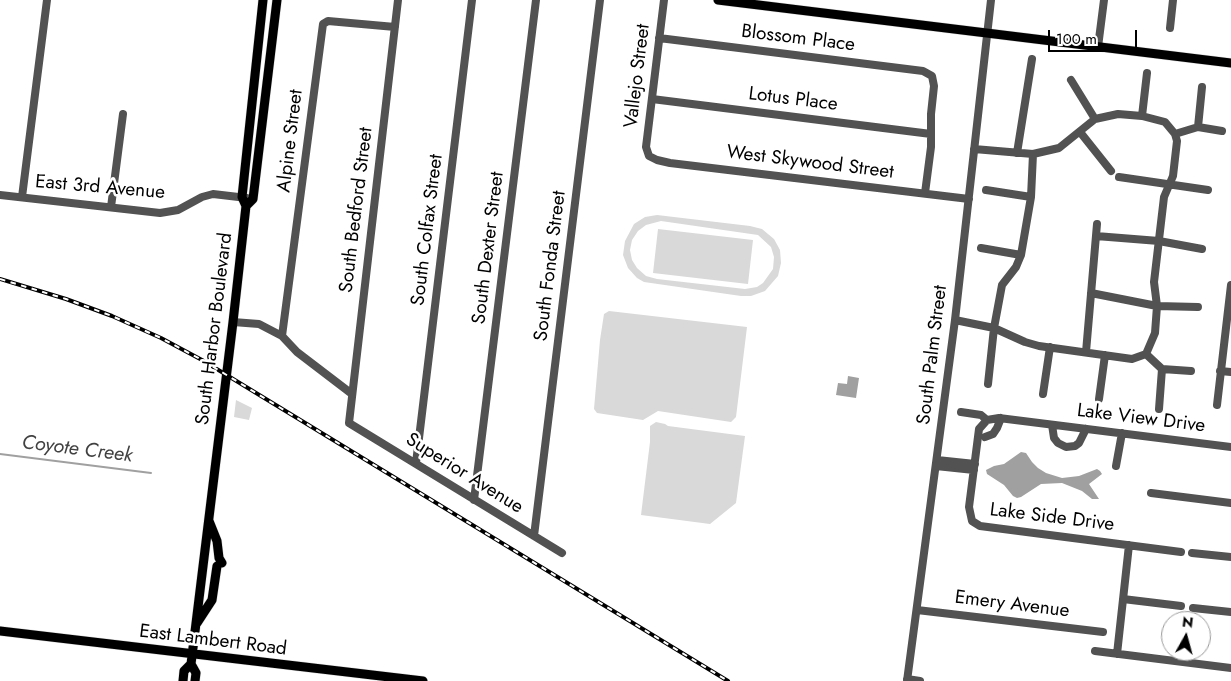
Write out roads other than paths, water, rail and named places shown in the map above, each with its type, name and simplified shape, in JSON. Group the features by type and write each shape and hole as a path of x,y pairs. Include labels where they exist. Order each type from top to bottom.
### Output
{"main road":[{"name":"South Harbor Boulevard","path":"183,681 184,671 191,660 196,625 234,322 263,0"},
{"path":"244,202 254,199 277,0"},
{"path":"718,0 1231,63"},
{"path":"196,625 212,600 219,564 217,541 208,519"},
{"name":"East Lambert Road","path":"0,632 191,660 423,681"},
{"name":"South Harbor Boulevard","path":"191,660 196,672 195,681"}],"street":[{"path":"22,198 47,0"},
{"name":"South Bedford Street","path":"349,424 398,0"},
{"name":"South Colfax Street","path":"416,463 472,0"},
{"name":"South Dexter Street","path":"474,500 536,0"},
{"name":"South Fonda Street","path":"534,536 600,0"},
{"name":"Vallejo Street","path":"649,156 646,147 664,0"},
{"name":"South Palm Street","path":"907,680 955,320 991,0"},
{"path":"1098,47 1104,0"},
{"path":"1170,28 1173,0"},
{"name":"Alpine Street","path":"282,336 323,24 328,21 395,27"},
{"name":"Blossom Place","path":"659,38 923,71 932,76 934,86 931,134"},
{"path":"1017,154 1032,59"},
{"path":"1142,116 1147,73"},
{"path":"1071,80 1095,119"},
{"path":"1198,127 1202,87"},
{"name":"Lotus Place","path":"652,99 931,134"},
{"path":"111,207 123,114"},
{"path":"955,320 994,328 1025,342 1050,347 1132,359 1146,354 1154,333 1157,306 1154,282 1164,196 1174,168 1177,141 1175,134 1165,122 1142,116 1118,114 1095,119 1059,148 1033,154 974,149"},
{"path":"1175,134 1198,127 1222,131"},
{"path":"1080,132 1111,171"},
{"path":"926,193 931,134"},
{"path":"988,384 994,328 1002,285 1016,267 1021,255 1031,197 1033,154"},
{"name":"West Skywood Street","path":"649,156 670,163 969,199"},
{"path":"1119,177 1208,190"},
{"path":"986,190 1031,197"},
{"name":"East 3rd Avenue","path":"0,195 160,213 186,206 202,196 213,194 244,202"},
{"path":"1086,352 1097,224"},
{"path":"1096,236 1159,241 1202,249"},
{"path":"981,248 1021,255"},
{"path":"1217,405 1220,370 1229,318 1231,285"},
{"path":"1091,293 1157,306 1198,307"},
{"path":"234,322 259,324 282,336 297,352 352,394"},
{"path":"1043,394 1050,347"},
{"path":"1146,354 1162,369 1191,371"},
{"path":"1099,399 1105,356"},
{"path":"1159,409 1162,369"},
{"path":"1220,370 1231,372"},
{"path":"936,463 974,467 979,429 987,420 982,416 961,412"},
{"path":"986,437 993,434 1001,418"},
{"name":"Lake View Drive","path":"987,420 1001,418 1231,447"},
{"name":"Superior Avenue","path":"349,424 562,553"},
{"path":"1050,425 1054,438 1058,443 1066,446 1075,446 1079,443 1086,429"},
{"path":"1116,466 1122,434"},
{"name":"Lake Side Drive","path":"974,467 969,507 972,521 980,526 1181,552"},
{"path":"1151,493 1231,503"},
{"path":"1116,654 1129,545"},
{"path":"1192,553 1231,557"},
{"path":"1123,599 1180,606"},
{"path":"1193,608 1231,612"},
{"name":"Emery Avenue","path":"916,610 1103,632"},
{"path":"1095,651 1231,668"},
{"path":"907,680 920,681"}],"waterway":[{"name":"Coyote Creek","path":"0,454 151,473"}],"railway":[{"path":"0,279 66,299 112,316 161,338 202,360 728,681"}]}
